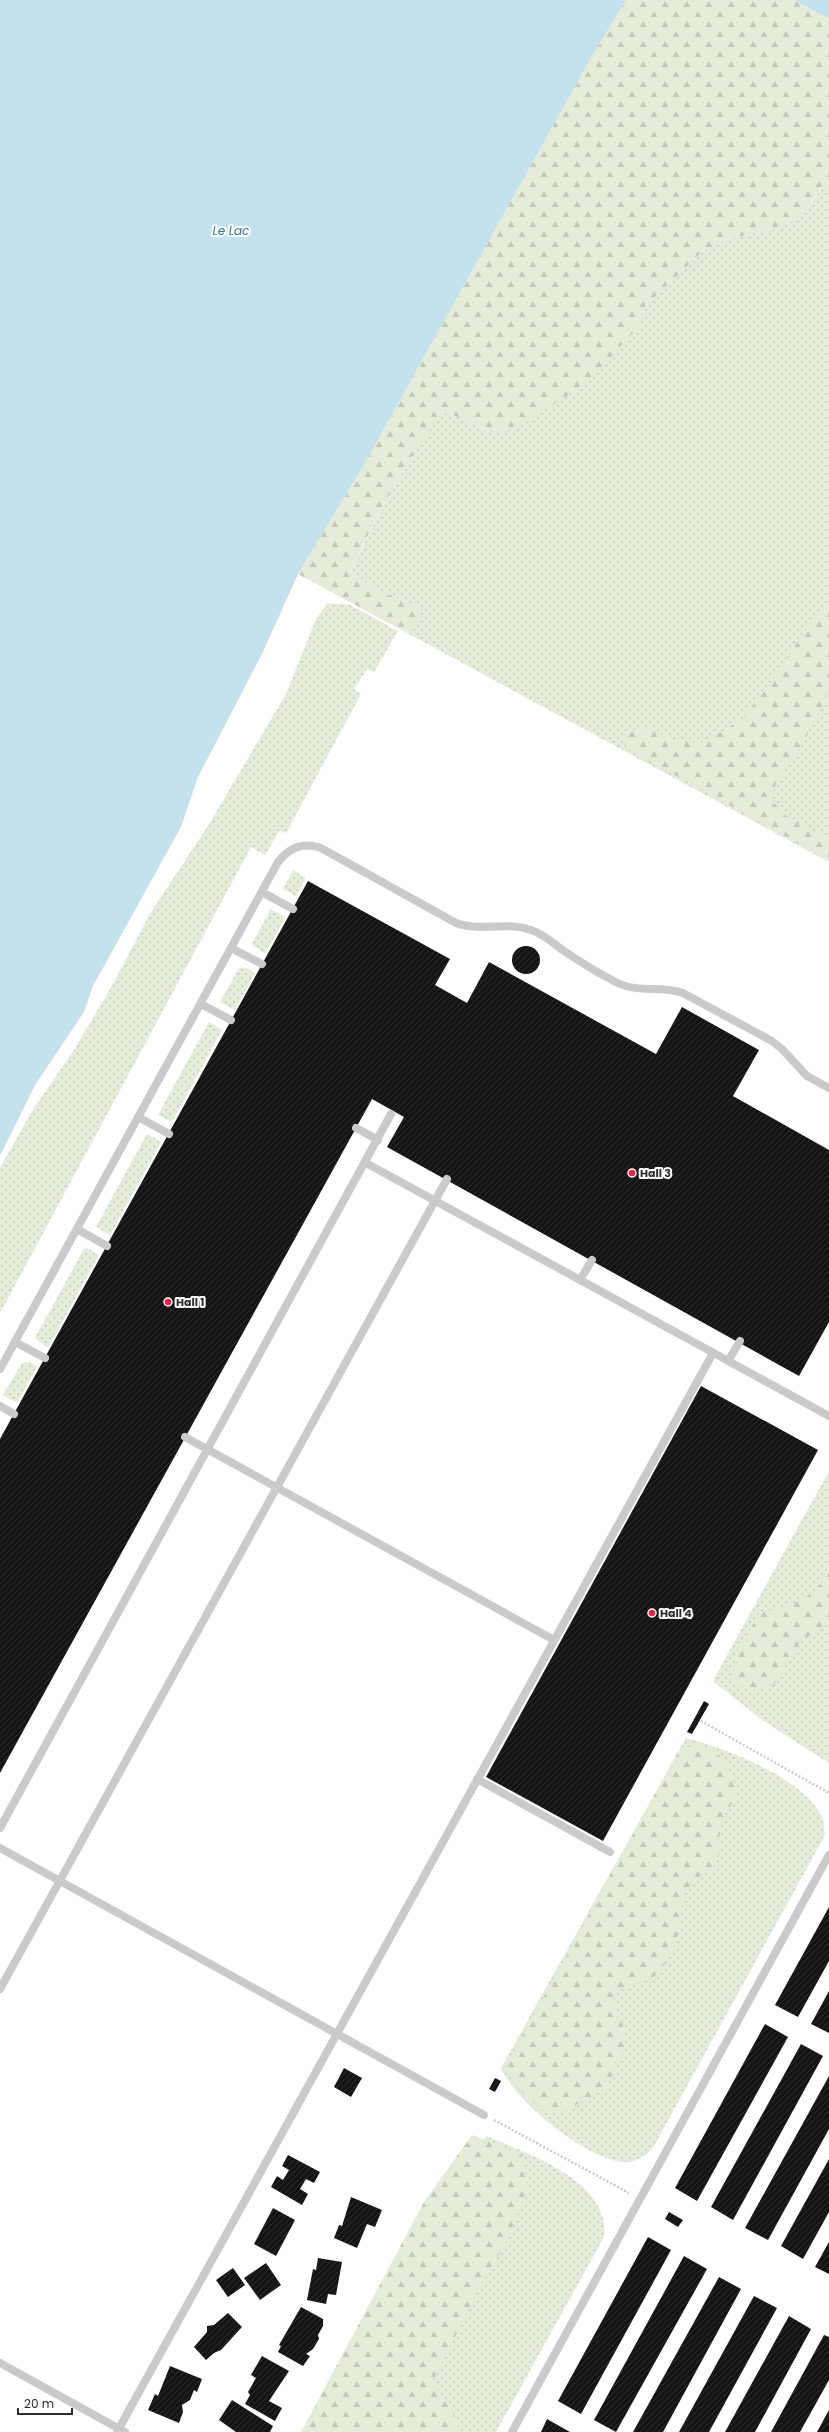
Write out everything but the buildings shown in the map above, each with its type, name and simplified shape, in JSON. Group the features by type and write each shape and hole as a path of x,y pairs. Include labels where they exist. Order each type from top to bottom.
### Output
{"lane":[{"path":"0,1369 278,862 292,848 306,844 321,848 456,923 469,928 515,927 531,929 575,958 628,987 674,989 683,993 772,1041 807,1076 829,1088"},
{"path":"262,892 293,909"},
{"path":"231,948 262,964"},
{"path":"201,1004 231,1020"},
{"path":"0,1828 366,1163 391,1114"},
{"path":"138,1117 168,1134"},
{"path":"356,1128 378,1140"},
{"path":"366,1163 829,1416"},
{"path":"0,1989 278,1488 446,1179"},
{"path":"77,1229 107,1246"},
{"path":"580,1280 592,1260"},
{"path":"728,1361 740,1341"},
{"path":"15,1342 45,1358"},
{"path":"0,2363 121,2431 477,1779 713,1353"},
{"path":"0,1406 14,1414"},
{"path":"185,1437 554,1640"},
{"path":"477,1779 610,1852"},
{"path":"0,1848 484,2115"},
{"path":"512,2432 829,1856"}],"path":[{"path":"702,1721 829,1793"},
{"path":"484,2115 639,2200"}],"green space":[{"path":"626,0 794,0 829,19 829,186 821,188 803,215 780,228 728,239 703,251 645,306 638,327 587,383 516,428 493,434 464,419 443,412 416,450 392,490 370,530 351,572 379,591 420,607 418,624 409,634 298,574 361,470 592,56"},
{"path":"829,186 829,862 409,634 418,624 420,607 379,591 351,573 370,531 392,490 416,450 442,412 464,419 493,434 516,428 545,409 638,327 645,306 703,251 728,239 780,228 803,215 822,188"},
{"path":"328,603 350,605 398,631 374,672 367,669 354,689 361,694 286,833 279,831 265,855 251,847 0,1313 0,1168 34,1108 74,1050 113,984 151,912 208,826 286,694 316,619"},
{"path":"829,606 829,694 801,746 775,786 771,799 783,814 829,840 829,861 630,750 622,741 629,731 649,729 682,743 703,742 741,720 769,685 809,625"},
{"path":"293,870 306,878 296,896 283,889"},
{"path":"271,909 285,917 265,954 252,944"},
{"path":"239,968 246,968 255,973 235,1010 220,1002"},
{"path":"209,1022 222,1030 172,1122 158,1115"},
{"path":"147,1134 161,1142 110,1235 96,1227"},
{"path":"85,1247 99,1255 48,1348 35,1338"},
{"path":"30,1362 37,1366 17,1403 3,1395 22,1363"},
{"path":"829,1471 829,1763 765,1722 714,1682 715,1677"},
{"path":"829,1568 829,1623 800,1642 773,1686 750,1691 731,1679 738,1650 760,1613 782,1608 801,1600 817,1588 824,1579"},
{"path":"686,1738 741,1757 762,1767 799,1790 813,1803 822,1817 825,1835 654,2146 640,2159 629,2162 613,2160 595,2153 556,2128 522,2097 509,2082 501,2068"},
{"path":"694,1743 713,1751 724,1761 738,1795 723,1816 719,1839 721,1849 712,1871 699,1877 690,1884 685,1893 682,1903 678,1935 674,1947 662,1969 652,1978 624,1988 613,1999 623,2025 625,2048 606,2088 567,2110 546,2113 522,2093 512,2081 506,2066 678,1752"},
{"path":"472,2135 521,2155 529,2185 506,2243 482,2283 432,2382 449,2404 461,2432 301,2432 424,2202"},
{"path":"486,2136 543,2161 563,2172 581,2185 594,2200 603,2217 604,2237 496,2432 320,2432"}],"water":[{"name":"Le Lac","path":"0,0 626,0 592,56 361,470 298,574 262,654 198,777 181,827 93,986 84,1012 35,1085 0,1156"},
{"path":"794,0 829,0 829,19"}],"place":[{"name":"Hall 3","path":"632,1173"},
{"name":"Hall 1","path":"168,1302"},
{"name":"Hall 4","path":"652,1613"}]}
